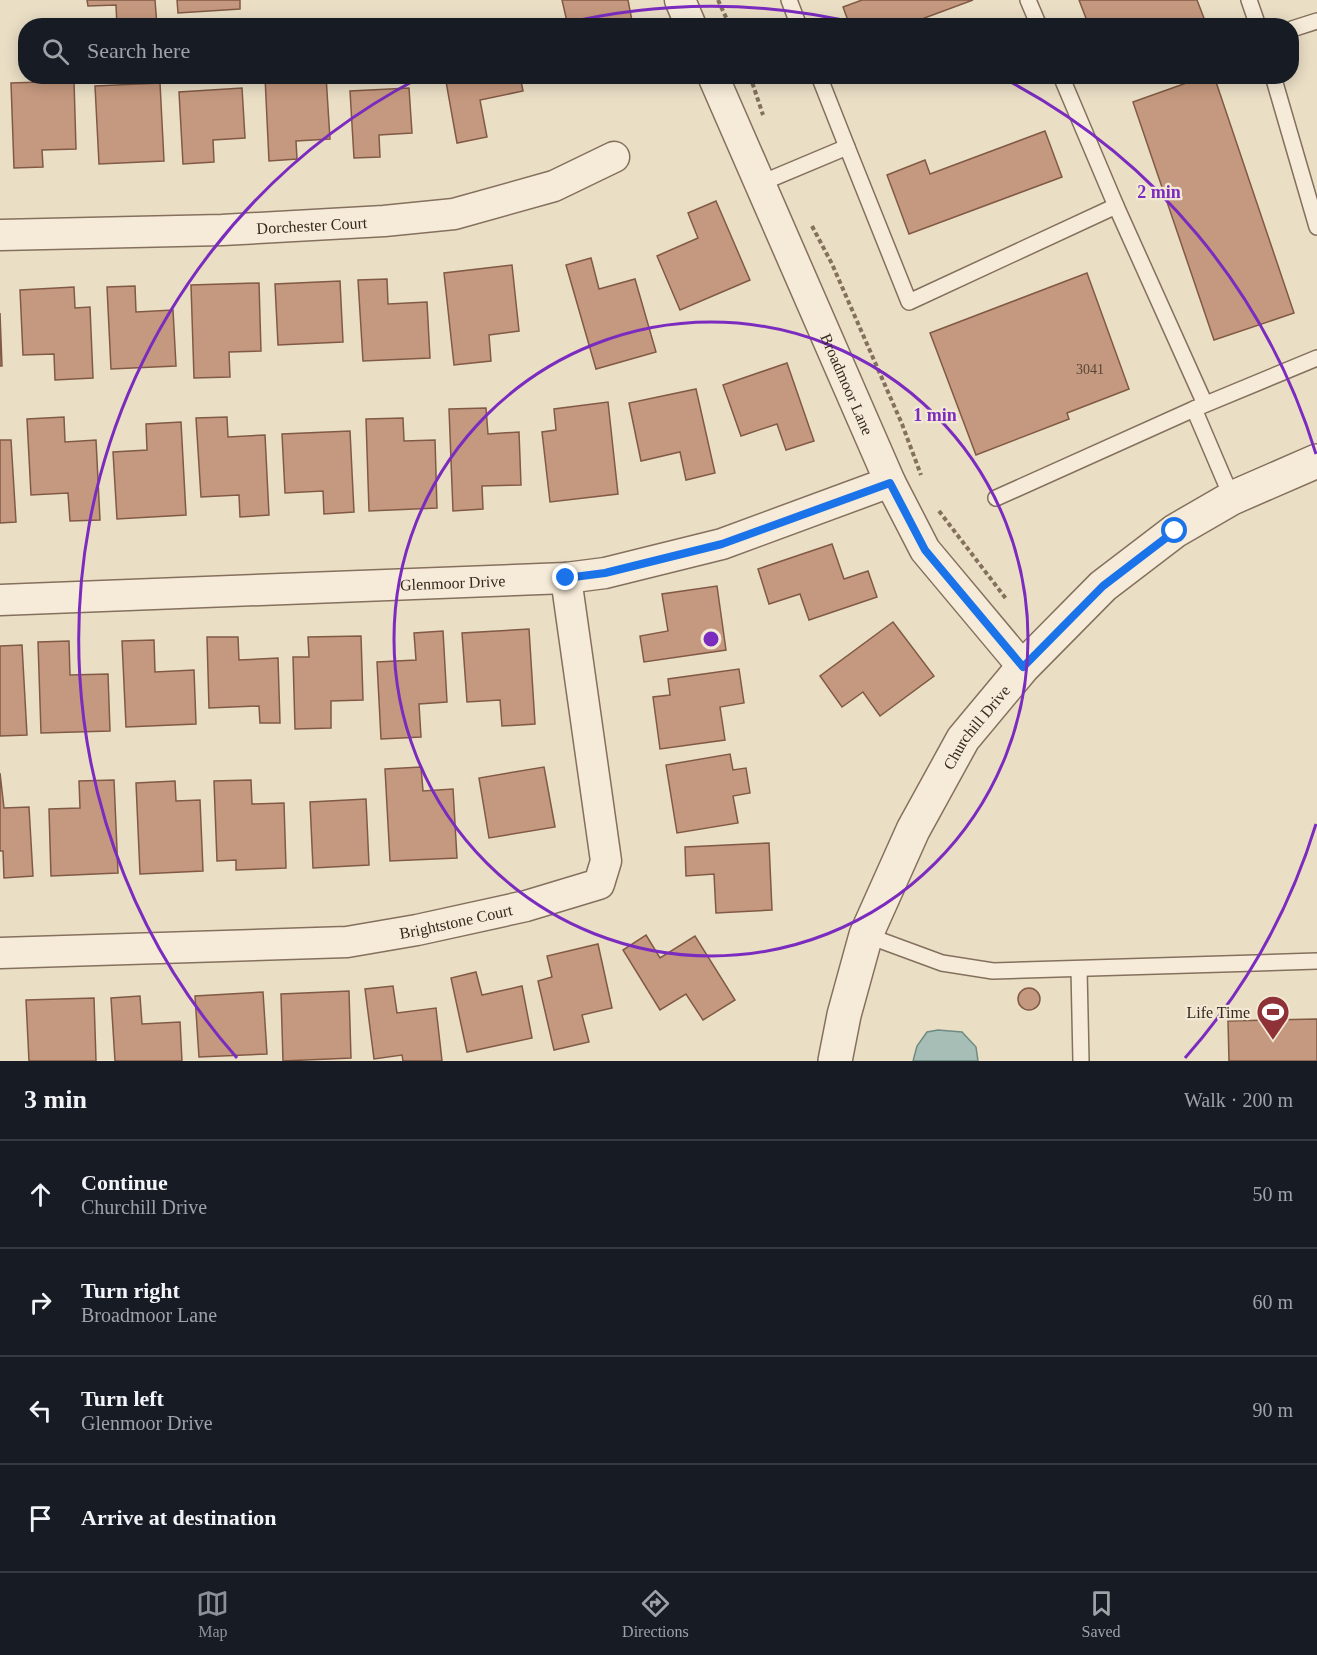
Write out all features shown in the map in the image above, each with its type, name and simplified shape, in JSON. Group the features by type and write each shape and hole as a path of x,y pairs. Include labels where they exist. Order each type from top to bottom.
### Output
{"street":[{"path":"680,0 688,18"},
{"name":"Broadmoor Lane","path":"716,84 890,483 925,550 1023,667"},
{"name":"Dorchester Court","path":"0,235 222,230 384,221 454,214 554,186 614,157"},
{"name":"Churchill Drive","path":"834,1061 866,935 913,830 963,739 1023,667 1103,586 1175,531 1232,498 1317,461"},
{"name":"Glenmoor Drive","path":"0,600 566,578 605,573 722,544 890,483"},
{"name":"Brightstone Court","path":"0,953 347,942 417,930 526,906 599,884 606,861 566,578"}],"lane":[{"path":"789,0 796,18"},
{"path":"1028,0 1035,18"},
{"path":"1249,0 1255,18"},
{"path":"1299,27 1317,21"},
{"path":"822,84 909,302 1116,206"},
{"path":"1063,84 1200,407 1232,498"},
{"path":"1276,84 1317,227"},
{"path":"759,184 847,147"},
{"path":"996,498 1200,407 1317,358"},
{"path":"866,935 942,963 993,971 1317,961"},
{"path":"1078,969 1081,1061"}],"path":[{"path":"718,0 726,18"},
{"path":"753,84 766,123"},
{"path":"810,224 832,264 902,424 921,477"},
{"path":"936,507 1008,601"}],"water":[{"path":"938,1030 962,1032 976,1047 978,1061 913,1061 917,1046 927,1032"}],"building":[{"path":"87,0 155,0 156,18 117,18 116,5 88,6"},
{"path":"177,0 240,0 240,9 178,13"},
{"path":"562,0 628,0 631,18 566,18"},
{"path":"862,0 973,0 925,18 847,18 843,7"},
{"path":"1079,0 1197,0 1204,18 1086,18"},
{"path":"11,83 74,84 76,149 42,150 43,167 14,168"},
{"path":"160,84 164,161 99,164 95,86"},
{"path":"265,84 327,84 330,139 296,141 297,159 269,161"},
{"path":"446,84 522,84 523,91 480,100 487,137 457,143"},
{"path":"1184,84 1217,84 1294,313 1214,340 1133,102"},
{"path":"242,88 245,138 213,140 214,162 183,164 179,92"},
{"path":"409,88 412,133 379,135 380,157 354,158 350,91"},
{"path":"1045,131 1062,177 909,234 887,175 925,160 930,174"},
{"path":"716,201 750,280 680,310 657,256 698,238 688,213"},
{"path":"591,258 599,289 635,279 656,352 596,369 566,265"},
{"path":"512,265 519,331 489,335 491,361 454,365 444,273"},
{"path":"1087,273 1129,389 1067,413 1069,419 976,455 930,333"},
{"path":"387,279 388,304 427,302 430,358 363,361 358,280"},
{"path":"340,281 343,342 278,345 275,284"},
{"path":"259,283 261,351 229,352 230,377 194,378 191,285"},
{"path":"135,286 136,312 173,310 176,366 111,369 107,287"},
{"path":"74,287 75,308 90,307 93,378 55,380 54,354 23,355 20,290"},
{"path":"0,313 2,366 0,366"},
{"path":"787,363 814,441 786,450 777,424 741,436 723,385"},
{"path":"696,389 715,473 686,480 680,452 641,461 629,403"},
{"path":"608,402 618,494 550,502 542,432 556,430 554,409"},
{"path":"486,408 488,434 519,432 521,485 482,486 483,509 453,511 449,409"},
{"path":"64,417 65,442 96,440 100,520 70,521 68,493 31,495 27,419"},
{"path":"227,417 228,437 265,435 269,515 240,517 239,495 201,497 196,418"},
{"path":"403,418 404,441 435,440 437,508 369,511 366,419"},
{"path":"181,422 186,515 117,519 113,452 147,450 146,424"},
{"path":"350,431 354,512 324,514 323,491 285,493 282,434"},
{"path":"0,440 11,440 16,522 0,523"},
{"path":"832,544 844,579 868,571 877,597 809,620 800,594 769,604 758,569"},
{"path":"717,586 726,650 644,662 640,636 668,631 662,594"},
{"path":"893,622 934,676 880,716 863,692 842,707 820,676"},
{"path":"529,629 535,724 502,726 500,700 467,702 462,633"},
{"path":"443,631 447,702 419,704 421,737 381,739 377,662 416,660 414,633"},
{"path":"361,636 363,700 331,701 331,728 295,729 293,657 309,657 308,637"},
{"path":"207,637 238,637 239,660 278,658 280,723 260,723 259,706 209,708"},
{"path":"154,640 155,672 194,670 196,724 126,727 122,641"},
{"path":"69,641 70,675 108,674 110,731 41,733 38,642"},
{"path":"22,645 27,735 0,736 0,646"},
{"path":"739,669 744,703 720,707 725,740 660,749 653,697 670,695 668,679"},
{"path":"730,754 733,770 746,768 750,793 733,796 738,823 677,833 666,765"},
{"path":"421,767 423,791 453,789 457,858 390,861 385,769"},
{"path":"544,767 555,827 489,838 479,778"},
{"path":"0,773 4,808 29,807 33,876 4,878 3,851 0,851"},
{"path":"114,780 118,873 51,876 49,809 80,808 79,781"},
{"path":"251,780 252,804 284,803 286,868 236,870 236,860 217,861 214,781"},
{"path":"175,781 176,801 200,800 203,871 140,874 136,783"},
{"path":"366,799 369,865 313,868 310,802"},
{"path":"769,843 772,910 716,913 714,874 686,876 685,847"},
{"path":"646,935 660,958 695,936 735,1000 703,1020 686,994 660,1010 623,950"},
{"path":"598,944 612,1008 582,1015 589,1042 554,1050 538,981 552,977 547,956"},
{"path":"476,972 482,995 522,986 532,1038 467,1052 451,978"},
{"path":"393,986 397,1013 436,1008 442,1061 403,1061 402,1055 374,1059 365,989"},
{"path":"1029,988 1037,991 1040,999 1037,1007 1029,1010 1021,1007 1018,999 1021,991"},
{"path":"349,991 351,1058 283,1061 281,994"},
{"path":"263,992 267,1054 199,1057 195,996"},
{"path":"140,996 142,1024 180,1022 182,1061 115,1061 111,998"},
{"path":"94,998 96,1061 29,1061 26,1000"},
{"name":"Life Time","path":"1317,1019 1317,1061 1229,1061 1228,1021"}],"place":[{"name":"Life Time","path":"1273,1041"}],"route":[{"path":"566,578 605,573 722,544 890,483 925,550 1023,667 1103,586 1175,531"}]}
